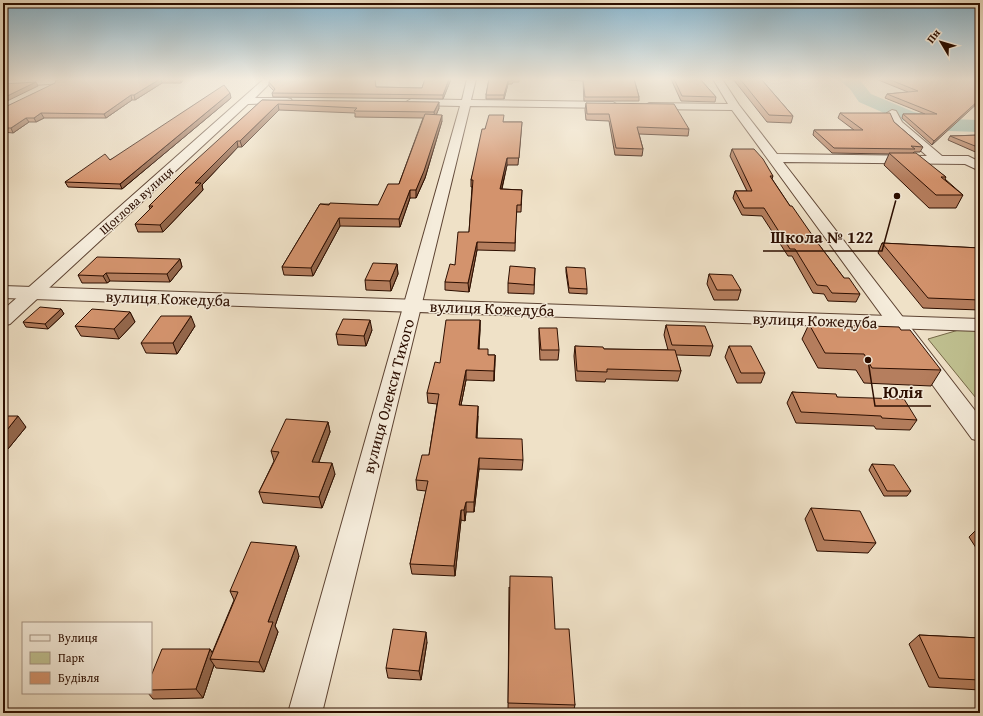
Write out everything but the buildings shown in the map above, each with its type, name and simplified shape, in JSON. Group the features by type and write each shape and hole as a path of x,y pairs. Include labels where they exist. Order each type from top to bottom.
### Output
{"street":[{"name":"Щоглова вулиця","path":"3,320 34,294 42,284 234,112"},
{"name":"вулиця Олекси Тихого","path":"305,713 463,112"},
{"path":"739,112 980,433"},
{"path":"892,113 902,128 939,160"},
{"path":"773,158 968,160 980,167"},
{"name":"вулиця Кожедуба","path":"3,292 980,325"}],"green space":[{"path":"962,329 980,329 980,403 928,339"}],"waterway":[{"path":"899,112 934,123 980,126"}],"place":[{"name":"Школа № 122","path":"897,196"},
{"name":"Юлія","path":"868,360"}]}
